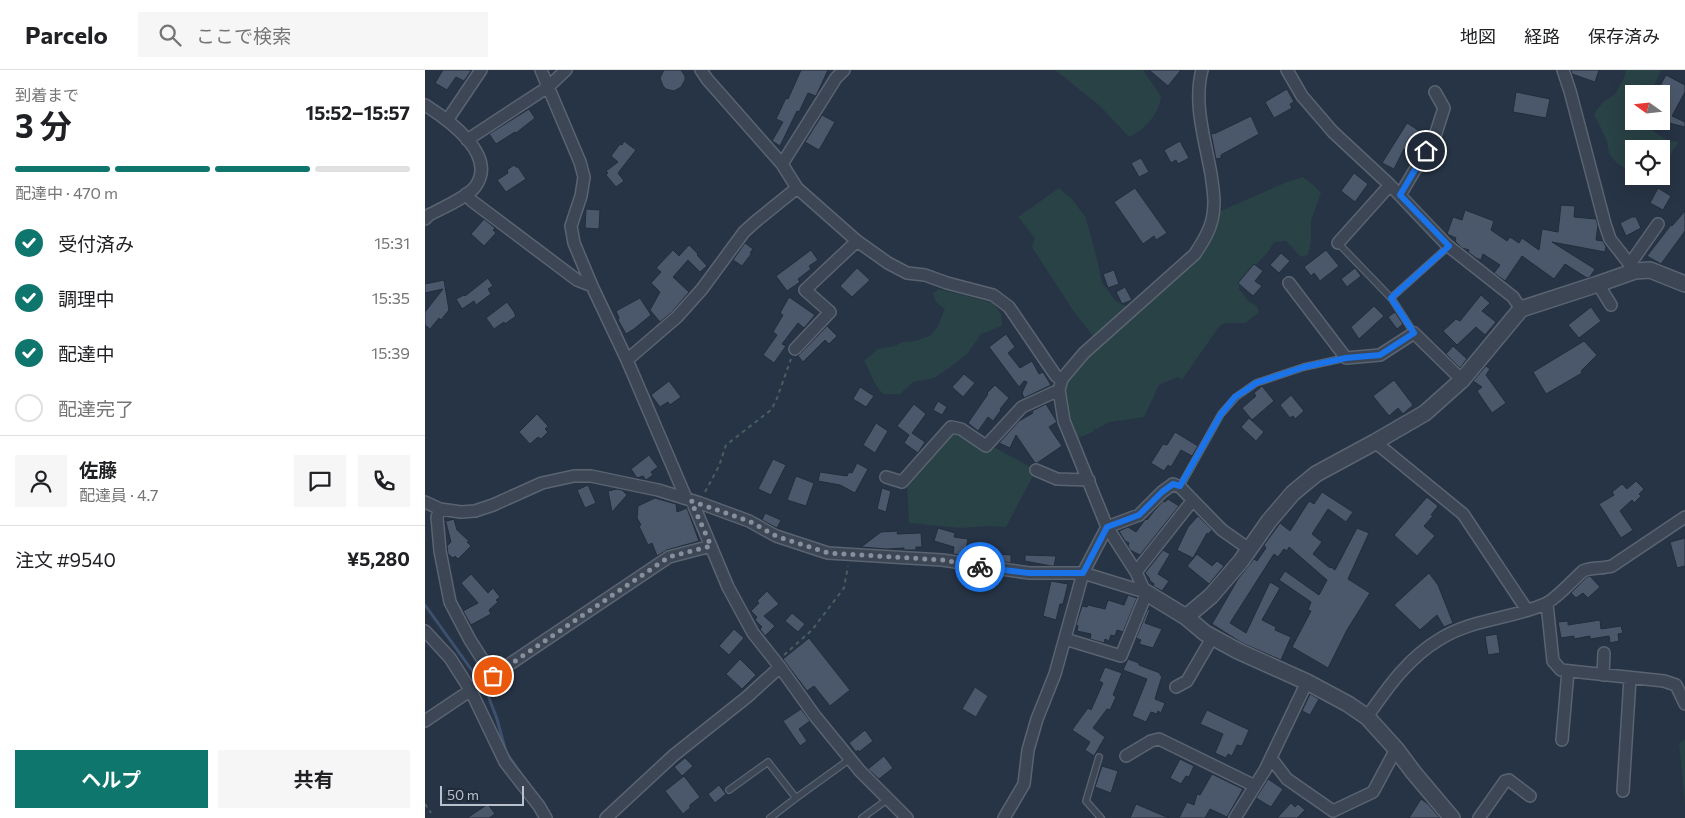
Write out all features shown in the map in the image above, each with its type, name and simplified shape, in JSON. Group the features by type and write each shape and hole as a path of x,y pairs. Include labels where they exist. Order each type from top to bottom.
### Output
{"street":[{"path":"447,119 481,70"},
{"path":"541,70 580,162 583,177 581,196 571,226 574,243 592,286 692,501 728,587 753,633 815,716 850,759 907,818"},
{"path":"467,140 548,87 566,70"},
{"path":"701,70 782,164 797,188 857,241 888,263 907,273 925,275 993,295 1009,307 1056,376 1060,385 1064,421 1107,527 1136,572 1146,592 1121,656 1065,639"},
{"path":"782,164 836,78 844,70"},
{"path":"886,477 902,482 951,426 961,429 986,446 1022,406 1060,385 1084,353 1195,254 1207,237 1212,219 1214,194 1199,101 1199,82 1202,70"},
{"path":"1287,70 1302,96 1333,132 1390,185 1449,246 1513,298 1521,308"},
{"path":"1563,70 1610,239 1632,267 1650,270 1685,284"},
{"path":"1400,195 1435,136 1444,108 1435,92"},
{"path":"425,104 447,119 475,148 481,163 475,187 425,219"},
{"path":"1338,243 1390,185"},
{"path":"627,360 677,317 702,289 744,232 797,188"},
{"path":"466,194 472,201 577,280 592,286"},
{"path":"1185,617 1211,596 1293,493 1316,474 1425,413 1462,380 1521,308 1598,284 1632,267 1658,224"},
{"path":"795,349 830,312 805,290 857,241"},
{"path":"1289,283 1346,358 1380,355 1414,333 1462,380"},
{"path":"1598,284 1611,305"},
{"path":"1375,442 1463,514 1527,610"},
{"path":"1036,470 1057,479 1089,480"},
{"path":"425,502 440,509 461,512 475,511 542,482 574,476 591,476 658,490 692,501 749,521 776,536 828,553 943,560 1029,573 1083,573 1146,592 1185,617 1212,638 1307,682 1348,704 1367,717 1452,818"},
{"path":"1004,818 1024,784 1028,750 1037,719 1055,674 1083,573 1107,527 1139,515 1173,484 1180,486 1221,530 1249,550"},
{"path":"1136,572 1193,500"},
{"path":"440,509 437,517 441,552 451,602 490,678"},
{"path":"1367,717 1394,679 1417,655 1441,638 1469,626 1547,604 1583,571 1589,568 1601,569 1612,566 1685,517"},
{"path":"425,721 669,557 711,546"},
{"path":"1547,604 1553,661 1561,670 1664,681 1676,685 1685,704"},
{"path":"425,631 450,658 473,690 505,762 546,818"},
{"path":"1176,687 1187,681 1212,638"},
{"path":"1603,675 1604,653"},
{"path":"605,818 674,754 747,697 778,664"},
{"path":"1562,740 1568,671"},
{"path":"1623,791 1630,678"},
{"path":"1235,818 1271,758 1307,682"},
{"path":"1126,756 1151,741 1159,739 1255,786"},
{"path":"1271,758 1287,779 1333,811 1373,792 1396,750"},
{"path":"1479,818 1505,781 1509,780 1531,796"}],"lane":[{"path":"1338,243 1391,298 1414,333"},
{"path":"1391,298 1449,246"},
{"path":"1180,486 1221,414 1235,397 1256,383 1304,367 1346,358"},
{"path":"1099,757 1086,801 1101,818"},
{"path":"770,818 850,759"},
{"path":"729,790 768,762 796,798"},
{"path":"862,818 888,800"}],"path":[{"path":"692,501 719,466 726,446 771,410 795,349"},
{"path":"778,664 812,630 844,588 850,555"},
{"path":"425,804 431,813"}],"green space":[{"path":"1055,70 1143,70 1161,96 1160,103 1146,126 1129,137 1100,106"},
{"path":"1626,70 1661,70 1654,85 1625,85 1625,130 1652,130 1666,140 1625,140 1625,169 1609,154 1607,141 1594,114 1603,102 1615,94 1624,78"},
{"path":"1670,141 1679,142 1670,155"},
{"path":"1303,177 1321,193 1311,220 1311,242 1308,255 1301,257 1286,241 1274,242 1267,253 1240,282 1239,289 1248,301 1257,306 1259,312 1246,323 1224,323 1218,328 1182,380 1178,377 1159,385 1144,417 1110,422 1095,430 1093,426 1094,431 1075,440 1064,422 1063,380 1194,255 1216,213"},
{"path":"1059,188 1072,199 1086,218 1102,283 1116,301 1129,308 1093,336 1074,312 1032,247 1035,238 1018,217"},
{"path":"939,289 993,303 1001,314 1002,326 981,334 968,353 934,378 913,382 900,394 883,394 874,382 864,361 878,349 930,336 937,328 945,309 936,302 933,293"},
{"path":"961,429 1036,470 1006,527 961,528 909,523 907,483 940,438"},
{"path":"1685,739 1685,804 1679,743"}],"building":[{"path":"443,70 471,71 464,81 456,77 447,90 435,83"},
{"path":"664,70 681,70 685,80 681,87 674,91 663,86 660,78"},
{"path":"801,70 828,70 816,96 808,93 780,146 772,141 783,122 776,119 786,98 788,99"},
{"path":"1149,70 1181,70 1168,86"},
{"path":"1571,70 1599,70 1595,82 1572,74"},
{"path":"1666,75 1685,85 1685,92 1672,116 1685,122 1685,127 1670,123 1670,85 1661,85"},
{"path":"1287,89 1294,102 1290,104 1292,108 1274,118 1265,102"},
{"path":"1516,92 1550,99 1546,118 1513,112"},
{"path":"529,109 535,118 516,133 496,144 489,134"},
{"path":"822,115 835,122 819,150 805,142"},
{"path":"1251,116 1259,134 1221,155 1221,158 1216,159 1211,134"},
{"path":"1407,123 1418,130 1414,138 1416,140 1409,151 1404,149 1394,169 1382,163"},
{"path":"624,141 636,150 618,173 624,181 616,187 606,175 608,173 606,171 618,162 611,156"},
{"path":"1180,141 1189,158 1178,164 1176,160 1171,163 1164,150"},
{"path":"1141,158 1149,172 1139,177 1131,163"},
{"path":"514,165 518,167 526,179 506,192 497,180 508,173 507,170"},
{"path":"1354,173 1368,184 1355,202 1341,191"},
{"path":"1135,188 1167,233 1156,240 1154,236 1143,244 1114,202"},
{"path":"1658,188 1671,196 1663,210 1650,203"},
{"path":"1561,205 1575,206 1574,217 1596,219 1598,225 1596,240 1603,241 1606,247 1605,252 1552,242 1595,269 1590,277 1587,278 1565,264 1554,279 1522,256 1505,281 1494,273 1500,265 1483,254 1481,260 1476,258 1468,252 1469,250 1462,248 1455,241 1456,238 1447,234 1453,217 1462,220 1465,210 1494,221 1491,230 1507,241 1510,237 1519,243 1522,238 1539,250 1542,229 1558,232"},
{"path":"586,209 600,210 599,229 585,228"},
{"path":"1685,211 1685,231 1661,264 1647,256 1671,225"},
{"path":"1636,217 1641,228 1626,236 1620,223"},
{"path":"484,219 495,228 493,230 496,233 484,246 471,234"},
{"path":"745,243 753,249 742,266 733,260"},
{"path":"689,245 707,266 700,272 688,260 673,277 689,292 672,312 660,322 650,310 660,292 651,283 661,272 656,268 673,250 679,256"},
{"path":"811,250 818,260 809,266 811,269 798,279 800,282 787,291 776,276"},
{"path":"1326,250 1339,266 1320,281 1314,273 1311,276 1304,267"},
{"path":"1281,253 1290,261 1279,273 1270,265"},
{"path":"1254,264 1263,271 1255,281 1262,286 1253,296 1238,283"},
{"path":"857,268 870,280 852,297 840,286"},
{"path":"1355,268 1361,276 1347,287 1341,279"},
{"path":"1114,270 1119,284 1108,288 1103,274"},
{"path":"488,278 493,286 488,289 491,294 476,305 474,301 462,309 456,299 465,296"},
{"path":"444,280 449,310 430,329 425,325 425,312 443,289 425,293 425,284"},
{"path":"1125,287 1132,300 1122,304 1116,292"},
{"path":"1481,295 1490,303 1482,311 1496,322 1485,335 1476,327 1457,345 1443,331 1456,319 1460,321"},
{"path":"789,297 815,315 804,328 798,323 782,344 786,346 774,363 763,355 777,335 773,332 783,315 780,313"},
{"path":"640,298 651,315 626,334 618,320 616,311"},
{"path":"507,302 516,316 494,329 486,318"},
{"path":"1374,306 1384,316 1359,339 1351,327"},
{"path":"1591,307 1601,321 1579,338 1568,325"},
{"path":"1395,312 1403,324 1397,329 1388,317"},
{"path":"827,326 837,336 829,344 825,340 803,362 798,356"},
{"path":"1006,334 1015,347 1008,353 1020,368 1032,361 1039,374 1043,372 1051,385 1024,398 1022,393 1027,382 1024,381 1019,387 989,347"},
{"path":"1584,341 1597,355 1581,371 1582,373 1546,394 1533,372"},
{"path":"1453,346 1467,359 1460,368 1446,354"},
{"path":"1486,366 1490,369 1486,375 1506,403 1492,413 1477,391 1482,387 1473,381"},
{"path":"964,374 975,383 963,397 952,387"},
{"path":"1394,380 1413,405 1403,414 1398,408 1389,416 1373,396"},
{"path":"669,381 681,397 670,405 668,402 660,407 651,395"},
{"path":"995,385 1009,398 993,421 988,417 978,431 968,423 987,393"},
{"path":"1262,386 1274,401 1252,420 1242,408 1256,396 1254,393"},
{"path":"860,387 874,396 866,407 853,399"},
{"path":"1291,395 1304,411 1295,419 1293,416 1290,418 1280,405"},
{"path":"938,401 947,407 942,415 933,410"},
{"path":"914,404 926,414 912,433 925,442 918,453 904,443 909,435 897,426"},
{"path":"1046,404 1057,422 1049,427 1062,446 1035,463 1016,435 1010,448 999,443 1019,421 1033,413 1032,411"},
{"path":"537,414 548,426 545,429 548,432 541,439 538,437 530,444 519,432"},
{"path":"1249,418 1264,432 1256,441 1241,427"},
{"path":"876,423 888,431 875,453 863,445"},
{"path":"1175,432 1198,446 1192,456 1181,450 1171,467 1168,465 1164,471 1151,463 1163,444 1167,445"},
{"path":"649,455 658,467 651,472 653,475 646,480 643,476 637,478 631,469"},
{"path":"773,459 786,465 771,495 758,489"},
{"path":"857,463 868,469 855,493 840,485 818,481 820,472 847,476 849,472 852,473"},
{"path":"796,476 814,483 806,506 787,500"},
{"path":"1636,481 1644,489 1639,494 1641,496 1634,503 1632,500 1620,511 1633,530 1621,538 1599,504 1614,495 1612,492 1622,484 1627,489"},
{"path":"588,485 596,503 585,508 577,490"},
{"path":"882,488 891,491 886,512 877,509"},
{"path":"622,490 627,495 612,512 608,491"},
{"path":"1322,492 1353,512 1346,522 1328,509 1312,534 1322,542 1313,554 1335,570 1357,528 1369,533 1348,579 1370,593 1347,630 1328,668 1292,647 1311,611 1308,610 1311,602 1279,580 1285,571 1319,595 1327,580 1289,547 1287,551 1284,549 1278,557 1274,554 1230,623 1246,633 1270,582 1280,588 1262,620 1276,627 1275,630 1291,637 1281,660 1242,643 1212,624 1238,579 1254,559 1257,561 1266,548 1264,545 1280,523 1290,531 1309,501 1314,504"},
{"path":"1427,497 1438,506 1431,515 1433,516 1424,526 1435,536 1417,556 1394,535"},
{"path":"655,498 676,504 677,512 687,508 699,541 667,550 657,556 652,543 648,545 637,518 638,506"},
{"path":"1168,499 1179,506 1140,555 1130,550 1129,543 1125,541 1119,531 1128,527 1136,532 1163,501 1165,502"},
{"path":"765,513 781,520 777,528 762,520"},
{"path":"1198,516 1212,530 1207,533 1193,558 1177,550 1188,527"},
{"path":"445,519 447,521 454,519 457,530 469,541 467,542 471,546 458,559 448,554 447,546 451,542"},
{"path":"938,528 955,533 954,537 968,539 966,549 972,550 971,557 953,554 954,547 934,541"},
{"path":"898,531 897,534 921,533 922,547 916,547 916,550 904,550 904,548 861,547 881,532"},
{"path":"1685,538 1685,566 1677,568 1670,542"},
{"path":"1163,550 1170,554 1158,574 1169,581 1162,591 1153,586 1154,584 1145,573"},
{"path":"999,554 1011,555 1011,563 998,561"},
{"path":"1197,554 1212,566 1217,561 1224,566 1209,584 1187,566"},
{"path":"1025,555 1056,556 1054,566 1025,561"},
{"path":"1429,573 1438,585 1453,623 1444,627 1437,615 1420,630 1394,605"},
{"path":"471,574 488,593 493,588 500,597 496,600 498,602 489,610 491,614 471,625 463,611 478,603 461,583"},
{"path":"1590,576 1600,587 1588,598 1583,593 1576,598 1571,593"},
{"path":"1051,581 1068,584 1063,604 1060,604 1056,620 1043,616"},
{"path":"767,591 779,604 764,616 775,626 765,636 760,629 762,627 755,620 757,617 751,611 759,603 757,601"},
{"path":"1128,595 1137,598 1123,632 1117,630 1115,636 1111,635 1109,641 1105,639 1104,643 1090,639 1091,634 1077,631 1078,626 1076,625 1082,606 1087,607 1088,605 1105,609 1108,600 1124,605"},
{"path":"1148,609 1150,610 1145,623 1162,629 1153,648 1139,644 1141,640 1136,638"},
{"path":"792,613 805,624 798,632 785,621"},
{"path":"1600,620 1601,629 1621,626 1623,633 1618,634 1619,641 1610,643 1609,636 1590,639 1590,636 1574,639 1574,636 1561,638 1558,622 1568,621 1568,625"},
{"path":"734,629 744,638 729,655 719,646"},
{"path":"1497,634 1500,653 1488,655 1485,636"},
{"path":"809,638 850,690 830,706 814,686 807,691 783,659"},
{"path":"740,659 756,675 742,689 726,674"},
{"path":"1128,659 1160,673 1162,676 1155,699 1165,703 1161,713 1158,711 1157,714 1151,712 1146,722 1132,716 1147,679 1123,670"},
{"path":"1105,667 1122,673 1113,695 1116,697 1110,710 1107,709 1093,728 1105,737 1094,756 1085,750 1090,742 1072,730 1088,708 1091,710 1103,683 1099,681"},
{"path":"975,687 988,696 976,717 962,709"},
{"path":"1310,694 1319,699 1310,715 1302,711"},
{"path":"801,709 810,721 799,729 807,741 800,746 783,721"},
{"path":"1207,710 1249,730 1242,746 1237,745 1232,756 1228,754 1226,758 1215,753 1223,734 1200,724"},
{"path":"865,730 873,741 859,752 858,750 856,752 849,743"},
{"path":"884,756 893,768 879,779 868,769"},
{"path":"685,758 693,766 682,776 674,767"},
{"path":"1180,759 1194,766 1189,777 1186,776 1181,784 1170,778"},
{"path":"1102,766 1118,771 1111,793 1095,787"},
{"path":"1212,774 1243,789 1227,817 1210,809 1205,818 1179,818 1187,802 1194,805 1197,794 1200,795"},
{"path":"684,776 700,797 683,814 665,791"},
{"path":"1268,779 1283,789 1271,807 1256,798"},
{"path":"719,785 726,794 715,803 708,794"},
{"path":"1421,799 1428,804 1440,818 1409,818"},
{"path":"1291,803 1295,807 1298,804 1305,810 1297,818 1277,818"},
{"path":"488,804 495,814 489,818 467,818"},
{"path":"1136,804 1169,818 1130,818"}],"waterway":[{"path":"425,605 486,690 497,719 506,752 521,774"}],"way so far":[{"path":"493,676 669,557 711,546 691,501 749,521 776,536 828,553 943,560 980,567"}],"route":[{"path":"980,567 1029,573 1083,573 1107,527 1139,515 1173,484 1180,486 1221,414 1235,397 1256,383 1304,367 1346,358 1380,355 1414,333 1391,298 1449,246 1400,195 1426,151"}]}
